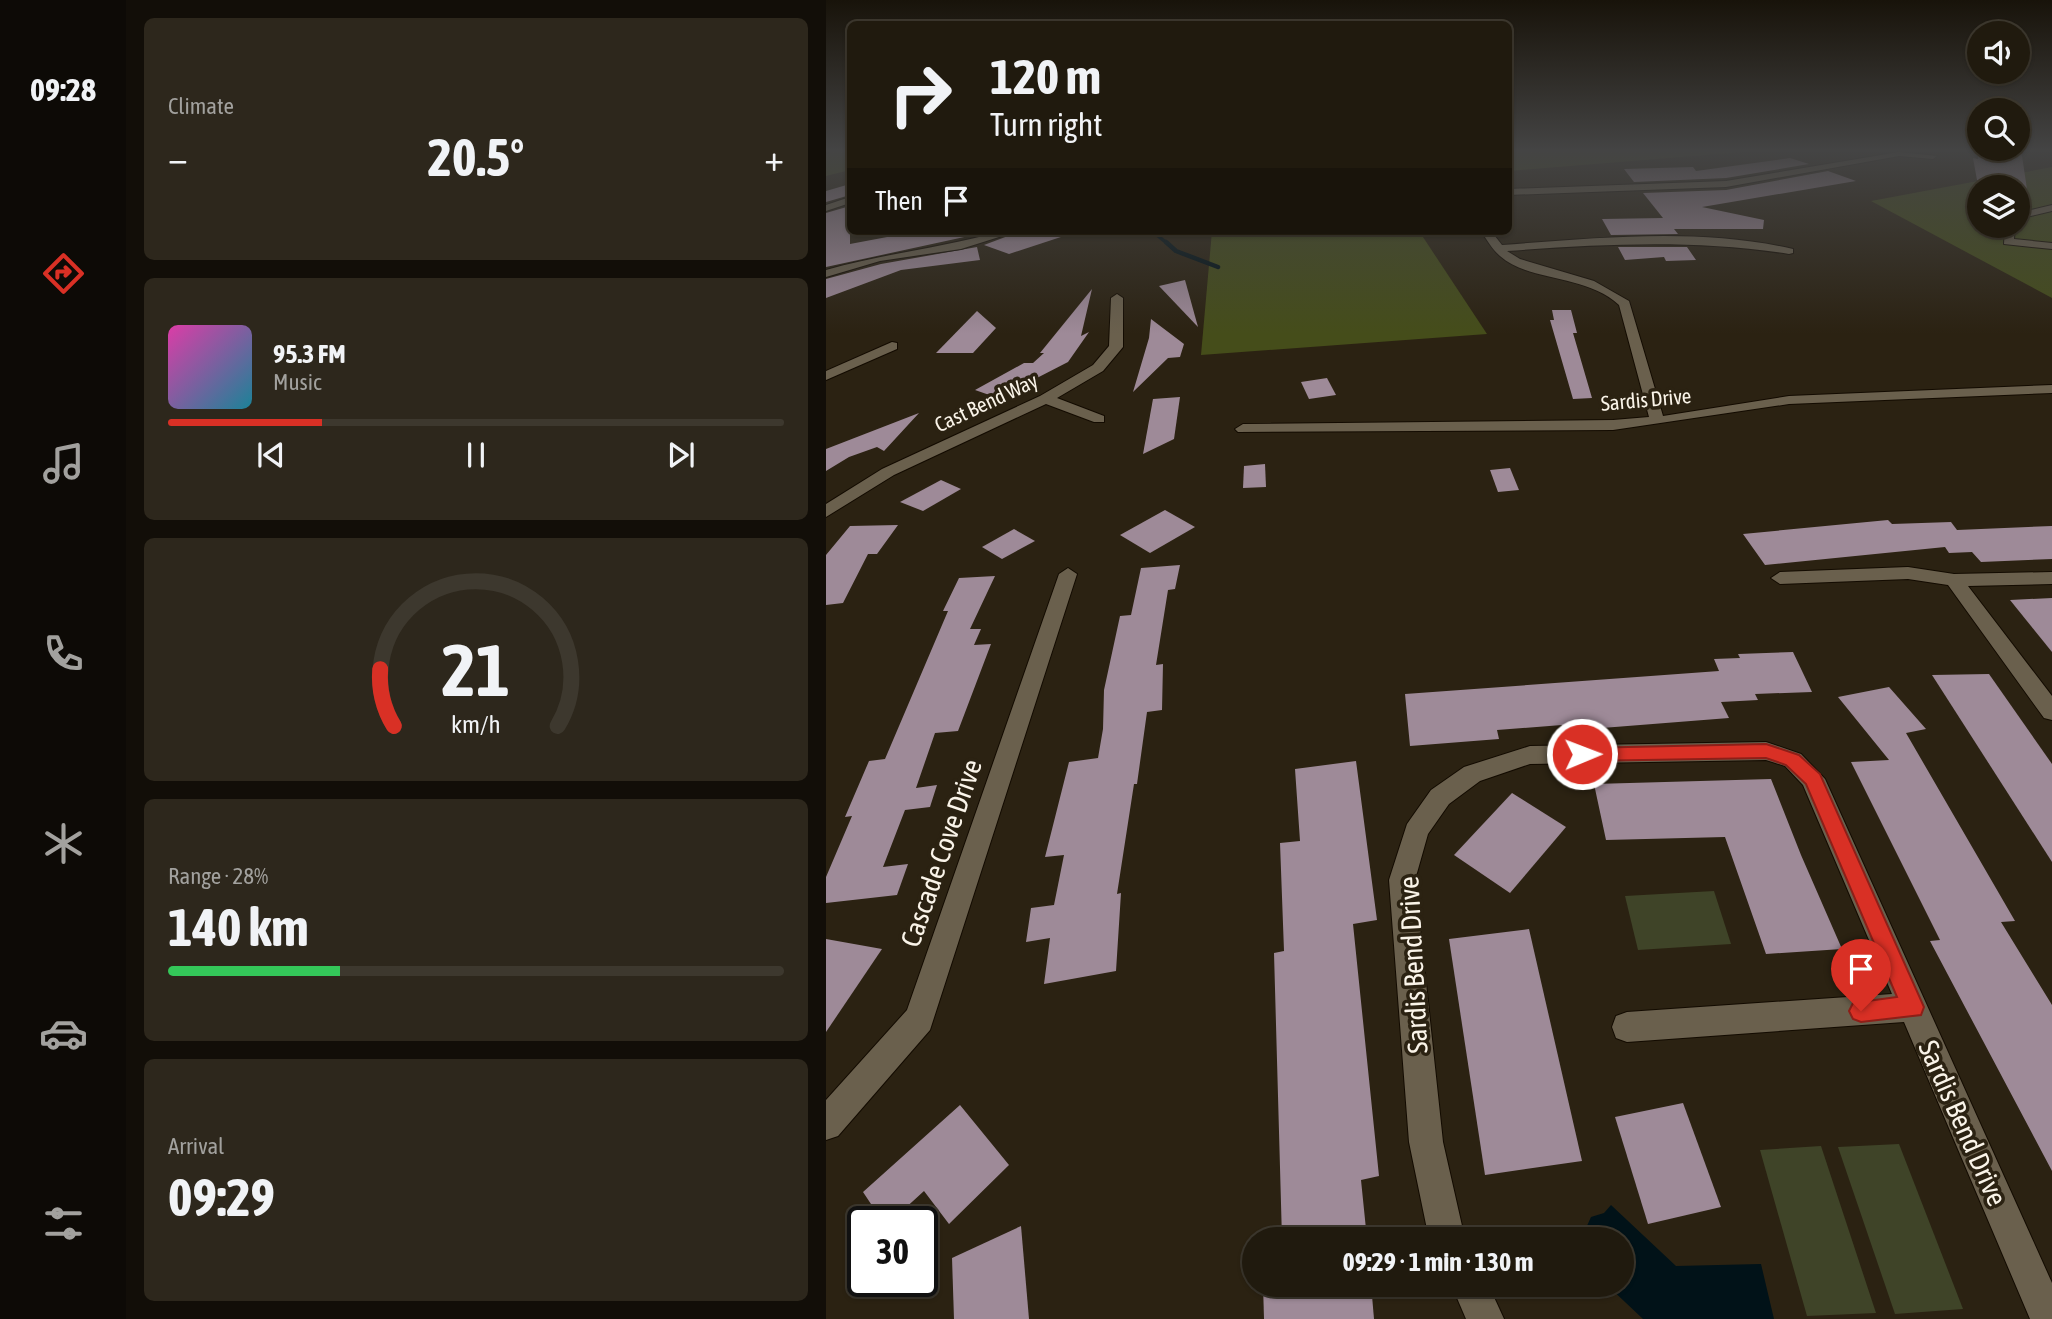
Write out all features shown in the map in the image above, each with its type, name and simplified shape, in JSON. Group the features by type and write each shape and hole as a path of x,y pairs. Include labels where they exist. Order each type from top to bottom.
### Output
{"street":[{"path":"826,274 879,258 961,246 999,235"},
{"path":"1489,235 1498,248 1516,261 1604,288 1619,296 1625,304 1657,421"},
{"path":"2008,238 2008,242 2052,246"},
{"path":"1498,248 1621,240 1748,246 1789,251"},
{"name":"Cast Bend Way","path":"826,512 888,471 1045,399 1098,368 1116,347 1117,298"},
{"path":"826,376 892,346"},
{"name":"Sardis Drive","path":"1243,429 1657,421 1789,400 2052,389"},
{"path":"1045,399 1099,418"},
{"path":"1780,578 1908,573 1954,580 2052,578"},
{"name":"Cascade Cove Drive","path":"826,1124 919,1019 1068,574"},
{"path":"1954,580 2052,712"},
{"name":"Sardis Bend Drive","path":"1444,1227 1426,1142 1402,880 1416,831 1440,797 1472,774 1530,755 1766,751 1793,760 1813,779 2049,1319"},
{"path":"1627,1027 1913,1007"},
{"path":"1475,1297 1485,1319"}],"green space":[{"path":"1889,211 1967,211 1967,238 2030,238 2030,211 2052,211 2052,298"},
{"path":"1212,235 1422,235 1487,334 1201,355"},
{"path":"1714,891 1731,944 1638,950 1625,896"},
{"path":"1899,1144 1963,1309 1895,1314 1838,1147"},
{"path":"1821,1146 1876,1313 1807,1316 1760,1150"}],"shaded area":[{"path":"1611,1205 1676,1266 1761,1264 1774,1319 1643,1319 1620,1297 1634,1297 1634,1227 1586,1227 1591,1217 1604,1213"}],"building":[{"path":"847,211 847,235 850,235 850,244 898,235 974,235 826,267 826,213"},
{"path":"1657,211 1719,211 1764,220 1763,229 1674,229 1678,234 1611,235 1602,219 1663,218"},
{"path":"1010,235 1067,235 1009,254 984,245"},
{"path":"977,247 980,260 901,270 826,298 826,279 881,264"},
{"path":"1618,247 1687,247 1696,260 1666,261 1664,257 1625,260"},
{"path":"1185,280 1198,327 1159,286"},
{"path":"1092,289 1081,336 1089,332 1068,362 998,398 975,390 1024,363 1033,363 1044,353 1040,353"},
{"path":"1552,310 1571,310 1577,333 1573,333 1592,398 1573,399 1550,320 1554,320"},
{"path":"977,311 996,328 973,353 936,353"},
{"path":"1151,319 1184,344 1180,357 1168,358 1133,392 1149,338"},
{"path":"1327,378 1336,395 1309,399 1301,382"},
{"path":"1180,397 1174,439 1143,454 1153,399"},
{"path":"919,413 884,451 877,447 849,457 826,471 826,449"},
{"path":"1265,464 1266,487 1243,488 1244,466"},
{"path":"1510,468 1519,490 1498,492 1490,470"},
{"path":"941,480 961,489 923,511 900,502"},
{"path":"1165,510 1195,527 1150,553 1120,535"},
{"path":"1888,520 1892,524 1951,522 1957,530 2052,526 2052,559 1981,562 1972,552 1949,553 1945,547 1765,565 1743,534"},
{"path":"898,525 877,554 868,554 843,603 826,605 826,555 850,526"},
{"path":"1014,529 1035,541 1002,559 982,547"},
{"path":"1180,565 1175,589 1168,590 1156,665 1163,664 1162,710 1147,712 1137,784 1134,784 1117,894 1121,893 1116,971 1044,984 1050,938 1026,942 1031,908 1054,905 1064,855 1045,857 1069,762 1098,758 1103,729 1104,690 1120,616 1131,615 1141,568"},
{"path":"995,576 970,629 981,629 974,645 991,644 958,731 935,733 916,788 937,785 930,807 905,810 883,867 908,864 897,895 826,903 826,877 852,816 845,817 869,761 885,759 948,611 943,611 959,578"},
{"path":"2052,598 2052,652 2010,600"},
{"path":"1793,652 1812,692 1755,694 1758,700 1721,702 1729,718 1564,731 1562,725 1497,730 1499,739 1410,746 1405,694 1719,671 1714,659 1740,658 1738,654"},
{"path":"1989,674 2052,764 2052,862 1932,675"},
{"path":"1889,687 1926,729 1906,733 2015,921 2001,922 2052,1005 2052,1171 1930,941 1940,940 1851,762 1889,760 1838,697"},
{"path":"1356,761 1377,920 1353,924 1379,1176 1361,1180 1366,1227 1282,1227 1274,953 1284,951 1280,843 1300,841 1295,769"},
{"path":"1771,779 1842,949 1766,954 1725,837 1606,840 1594,784"},
{"path":"1512,793 1566,827 1510,893 1454,855"},
{"path":"1529,929 1582,1161 1485,1175 1449,939"},
{"path":"826,939 882,949 826,1032"},
{"path":"1683,1103 1721,1207 1648,1224 1615,1117"},
{"path":"960,1105 1009,1165 949,1224 938,1206 924,1191 908,1206 872,1206 863,1192"},
{"path":"1021,1226 1029,1319 954,1319 952,1258"},
{"path":"1263,1297 1372,1297 1374,1319 1264,1319"}],"waterway":[{"path":"1157,235 1168,244"},
{"path":"1166,242 1176,251 1218,267"}],"route":[{"path":"1582,754 1766,751 1793,760 1813,779 1913,1007 1861,1011"}]}
